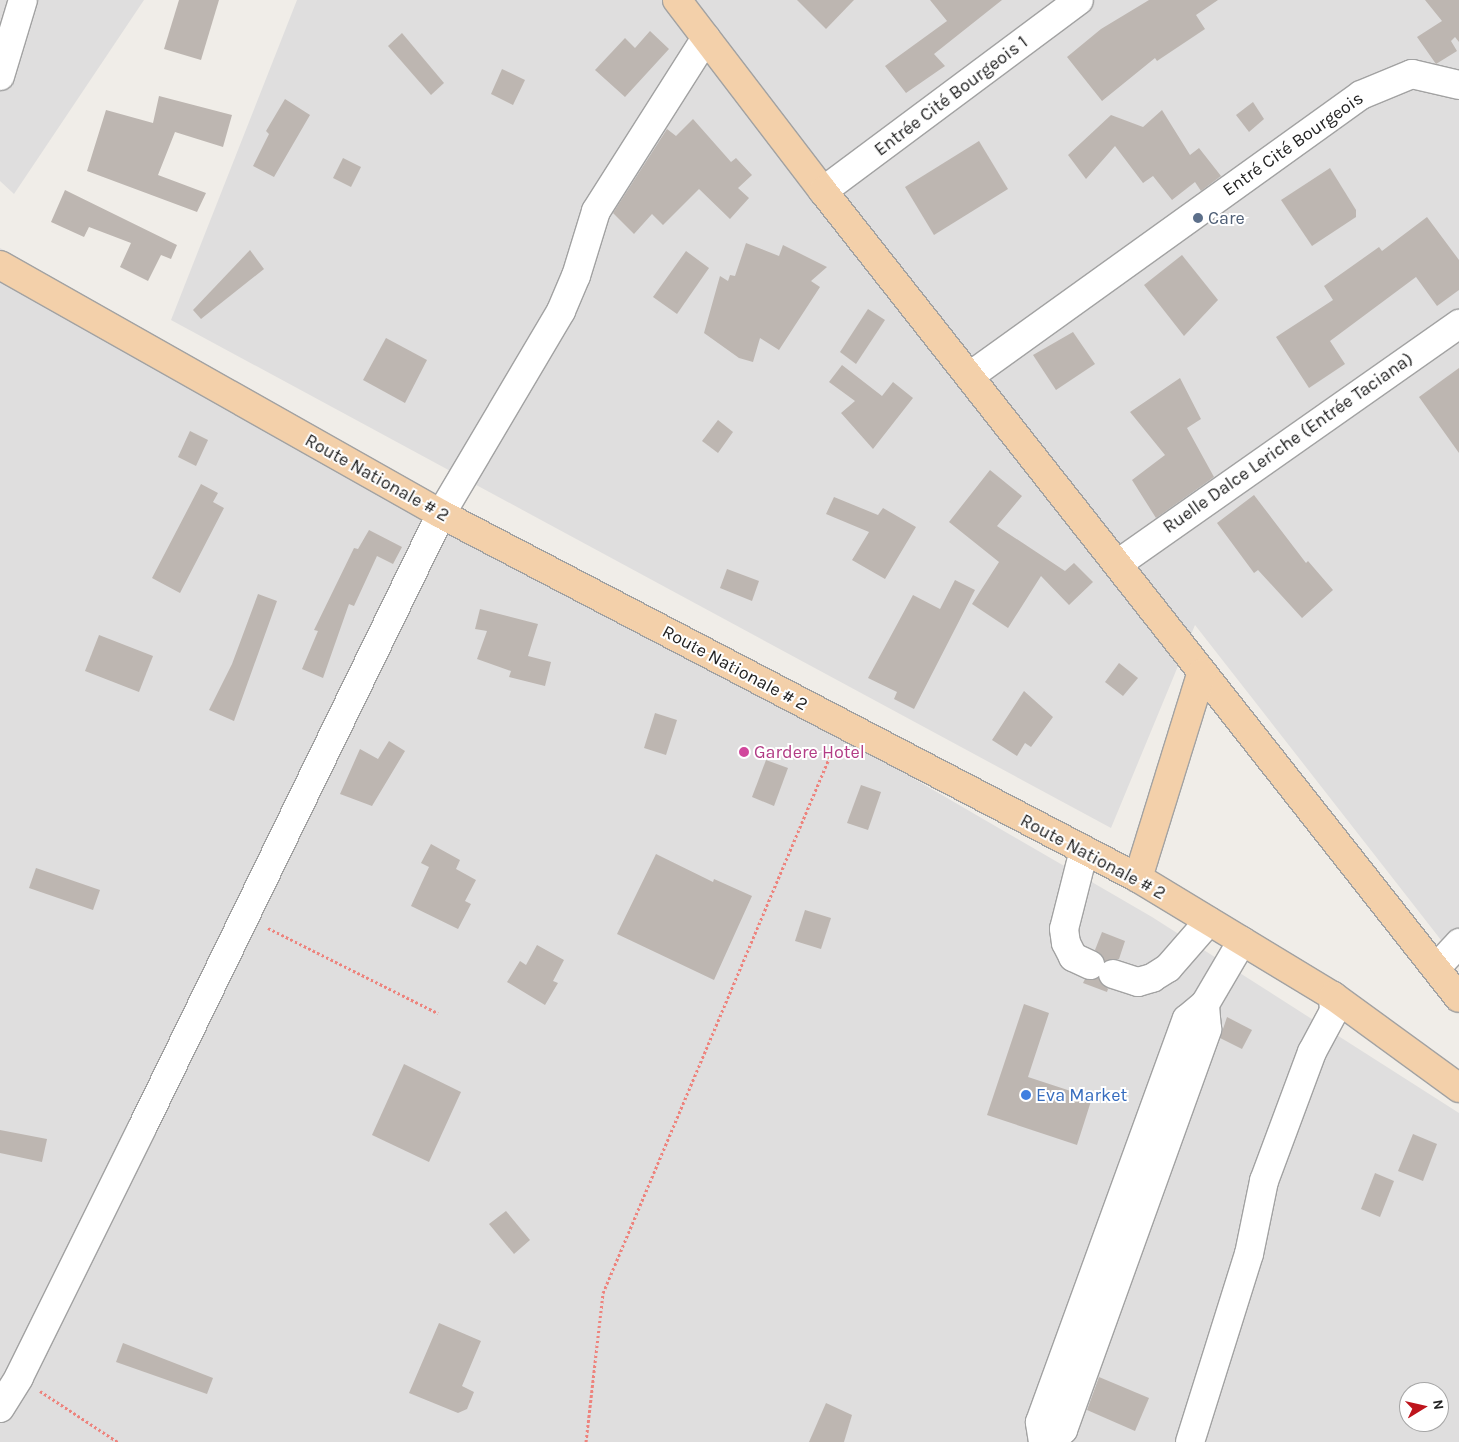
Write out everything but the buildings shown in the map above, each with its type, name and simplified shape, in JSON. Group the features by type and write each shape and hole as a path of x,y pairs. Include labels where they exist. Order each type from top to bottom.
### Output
{"main road":[{"path":"676,0 823,191 1119,563 1202,674 1437,967 1459,998"},
{"name":"Route Nationale # 2","path":"0,265 441,514 1138,878 1333,996 1459,1088"},
{"path":"1138,878 1202,674"}],"street":[{"path":"0,76 23,0"},
{"name":"Entrée Cité Bourgeois 1","path":"823,191 1079,0"},
{"path":"0,1408 19,1377 441,514 561,311 576,276 596,211 706,38"},
{"name":"Entré Cité Bourgeois","path":"970,376 1361,95 1412,74 1459,85"},
{"name":"Ruelle Dalce Leriche (Entrée Taciana)","path":"1119,563 1459,324"},
{"path":"1084,850 1064,929 1066,943 1073,957 1138,982 1152,978 1168,968 1208,921"},
{"path":"1044,1442 1063,1430 1207,1029 1205,1004 1242,941"},
{"path":"1437,967 1459,942"},
{"path":"1190,1442 1249,1254 1264,1181 1312,1052 1334,1011 1333,996"}],"path":[{"path":"586,1442 603,1293 843,725"},
{"path":"245,917 438,1013"},
{"path":"19,1377 118,1442"}],"shaded area":[{"path":"0,0 144,0 14,194 0,181"},
{"path":"297,0 1459,0 1459,963 1195,625 1111,828 171,320"},
{"path":"0,248 1152,917 1459,1113 1459,1442 0,1442"}],"place":[{"name":"Care","path":"1198,218"},
{"name":"Gardere Hotel","path":"744,752"},
{"name":"Eva Market","path":"1026,1095"}]}
